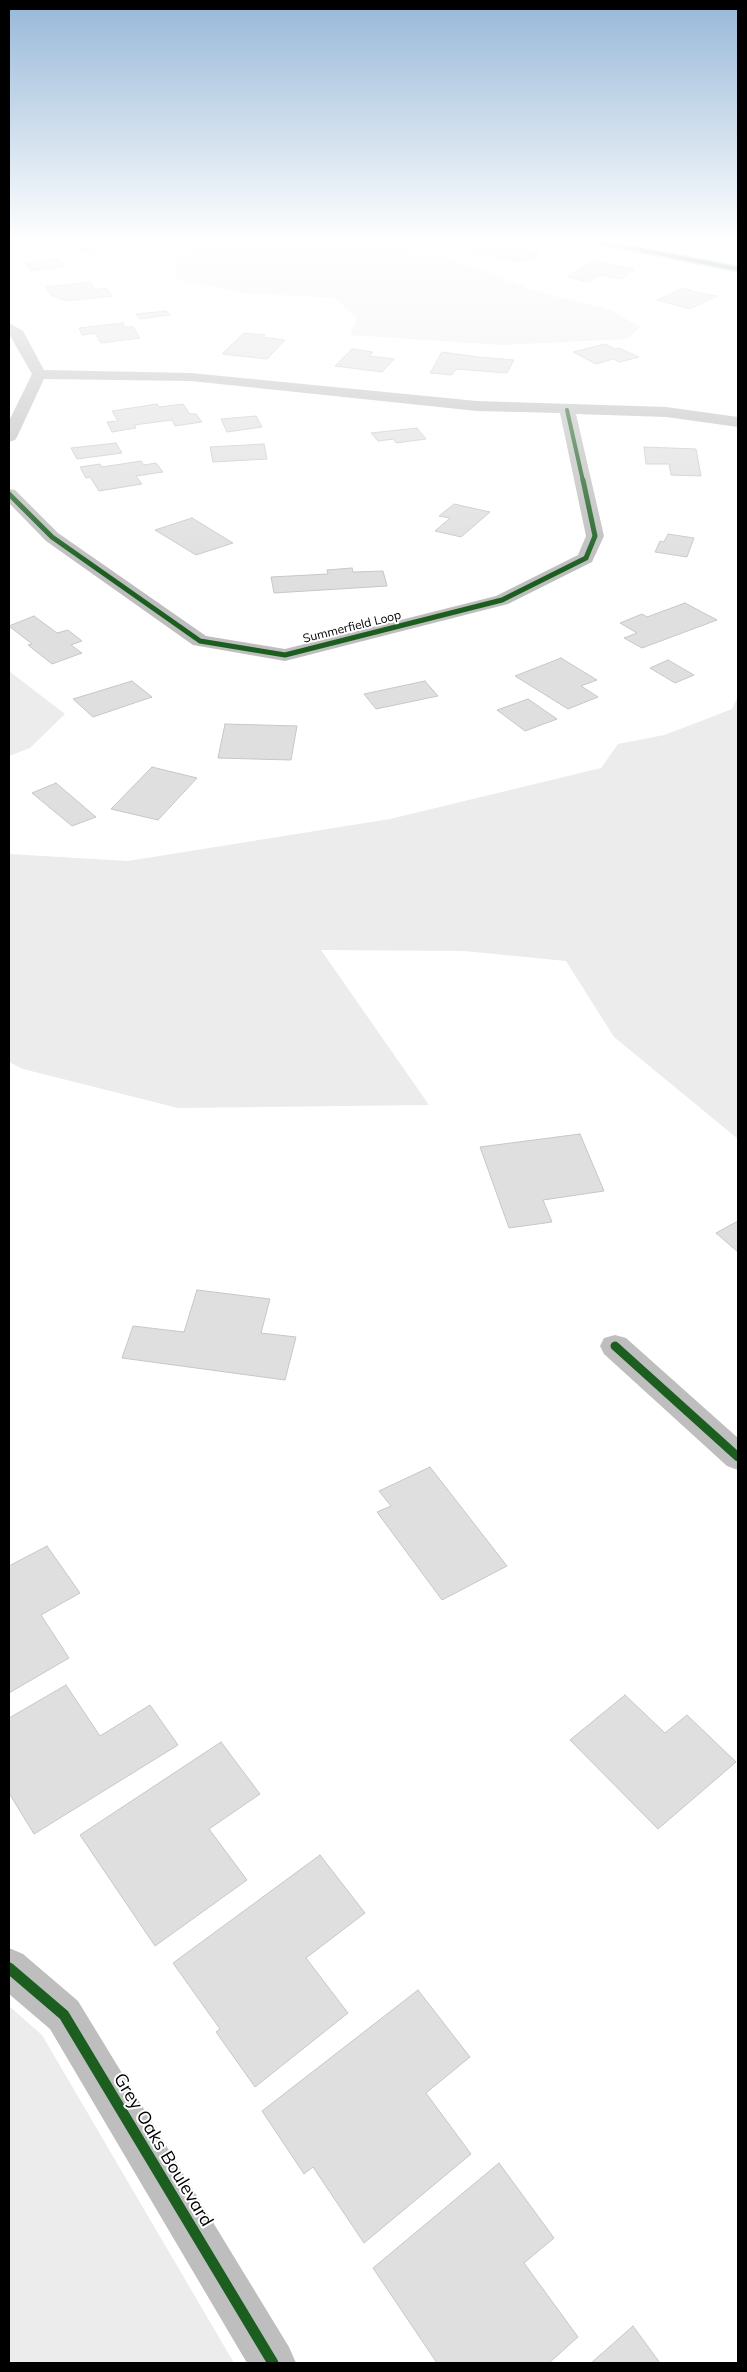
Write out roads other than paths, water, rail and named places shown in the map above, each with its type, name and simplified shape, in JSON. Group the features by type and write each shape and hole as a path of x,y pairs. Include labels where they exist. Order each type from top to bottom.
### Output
{"street":[{"path":"28,353 39,374"},
{"path":"39,374 191,377 477,406 666,412 738,422"},
{"path":"9,437 39,374"},
{"name":"Summerfield Loop","path":"9,494 52,538 200,641 285,656 502,600 586,558 595,536 567,410"},
{"path":"615,1346 738,1457"},
{"name":"Grey Oaks Boulevard","path":"9,1968 64,2015 273,2363"}]}
